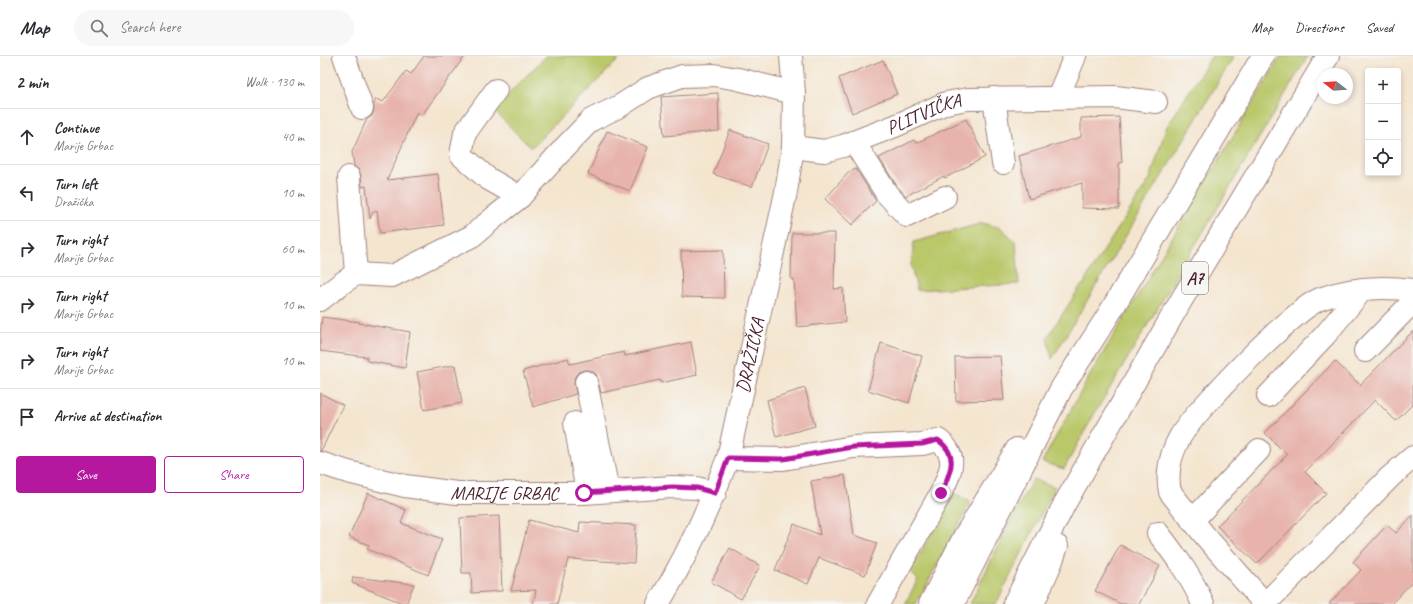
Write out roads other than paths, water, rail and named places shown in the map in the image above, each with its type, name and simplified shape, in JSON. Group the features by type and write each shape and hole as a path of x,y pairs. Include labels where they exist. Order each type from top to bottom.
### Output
{"main road":[{"path":"344,56 362,108"},
{"name":"DRAŽIČKA","path":"658,604 676,575 715,493 728,458 786,192 793,147 794,93 791,56"},
{"path":"1058,97 1075,56"},
{"path":"953,604 1062,389 1109,314 1263,56"},
{"name":"A7","path":"1014,604 1065,503 1186,292 1328,56"},
{"path":"320,300 356,274 392,276 472,236 520,197 591,120 620,106 648,88 682,76 714,75 738,79 794,93"},
{"path":"496,90 465,133 461,155 487,178 520,197"},
{"name":"PLITVIČKA","path":"793,147 824,150 854,142 895,126 946,103 968,99 1115,97 1156,102"},
{"path":"994,98 1003,163"},
{"path":"854,142 887,194 907,216 945,197"},
{"path":"349,177 356,274"},
{"path":"1413,290 1399,288 1363,289 1331,296 1308,306 1277,331 1245,362 1192,420 1180,437 1173,453 1170,463 1168,483 1170,492 1192,521 1265,604 1390,477 1413,458"},
{"path":"1268,396 1326,334 1363,289"},
{"path":"1365,351 1413,302"},
{"path":"586,382 598,492"},
{"path":"930,604 964,537 996,481 1030,428 1062,389"},
{"path":"575,423 598,492"},
{"path":"728,458 783,459 853,447 922,444 938,440 947,447 952,465 948,478 878,604"},
{"path":"1192,521 1259,450"},
{"name":"MARIJE GRBAC","path":"320,463 348,472 405,486 456,494 598,492 672,487 697,488 715,493"},
{"path":"1033,604 1051,562 1058,541 1065,503"},
{"path":"1158,533 1180,560 1196,587 1203,604"}]}
